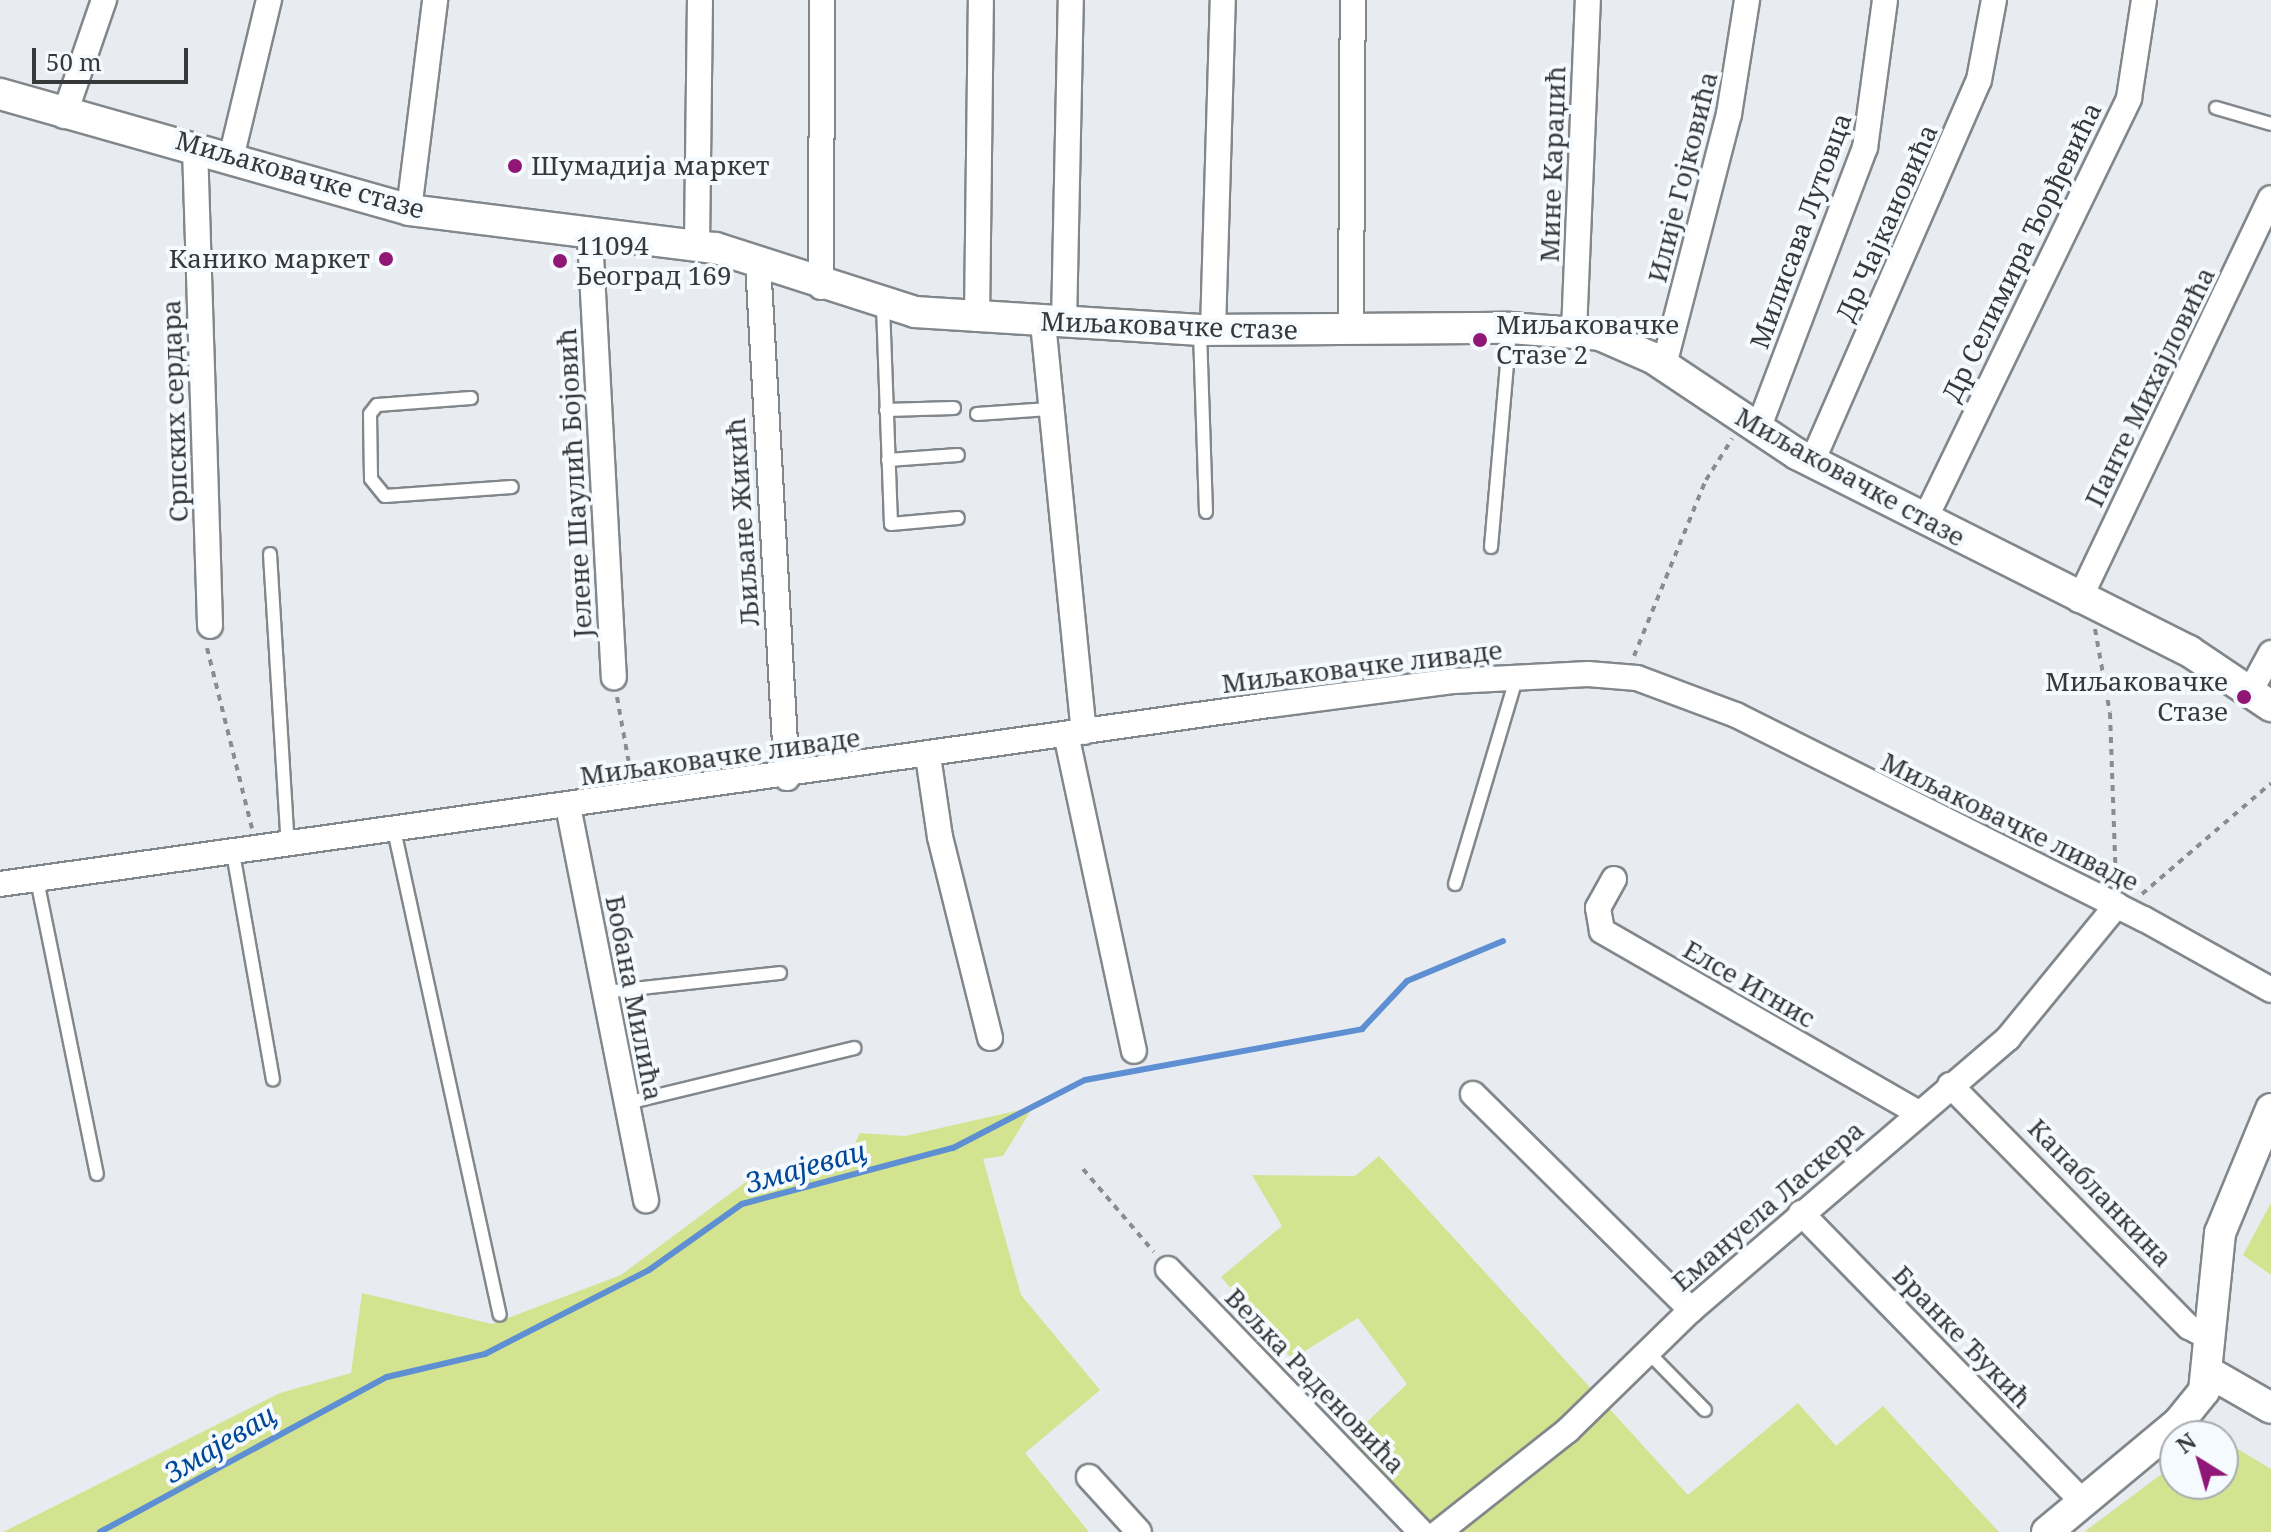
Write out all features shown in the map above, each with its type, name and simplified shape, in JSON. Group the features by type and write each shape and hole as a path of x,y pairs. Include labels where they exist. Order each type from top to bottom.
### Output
{"street":[{"path":"64,116 104,0"},
{"path":"231,158 269,0"},
{"path":"409,210 435,0"},
{"path":"697,244 700,0"},
{"path":"821,287 822,0"},
{"path":"977,319 981,0"},
{"path":"1071,0 1049,409 1075,733 1134,1051"},
{"path":"1206,330 1223,0"},
{"path":"1351,330 1353,0"},
{"name":"Мине Караџић","path":"1574,331 1588,0"},
{"name":"Илије Гојковића","path":"1664,365 1729,114 1747,0"},
{"name":"Милисава Лутовца","path":"1751,424 1865,148 1885,0"},
{"name":"Др Чајкановића","path":"1812,462 1979,80 1994,0"},
{"name":"Др Селимира Ђорђевића","path":"1924,521 2129,98 2144,0"},
{"name":"Миљаковачке стазе","path":"0,94 64,116 195,147 409,210 590,237 697,244 883,306 977,319 1206,330 1510,328 1574,331 1612,339 1664,365 1812,462 2088,604 2261,698"},
{"name":"Српских сердара","path":"195,147 210,626"},
{"name":"Панте Михајловића","path":"2088,604 2271,198"},
{"name":"Јелене Шаулић Бојовић","path":"590,237 614,677"},
{"name":"Љиљане Жикић","path":"758,263 787,778"},
{"path":"2261,698 2271,653"},
{"name":"Миљаковачке ливаде","path":"0,884 787,778 1075,733 1517,676 1626,677 1736,715 2122,908 2271,990"},
{"path":"928,756 940,837 990,1038"},
{"name":"Бобана Милића","path":"568,806 646,1200"},
{"name":"Елсе Игнис","path":"1614,879 1598,908 1602,931 1918,1113"},
{"name":"Емануела Ласкера","path":"1439,1532 1568,1430 1646,1350 2022,1024 2122,908"},
{"name":"Капабланкина","path":"1950,1085 2189,1327 2210,1338"},
{"path":"1473,1094 1691,1310"},
{"path":"2047,1532 2179,1422 2210,1373 2210,1338 2220,1233 2271,1109"},
{"name":"Бранке Ђукић","path":"1801,1213 2082,1501"},
{"name":"Вељка Раденовића","path":"1168,1269 1421,1532"},
{"path":"2210,1373 2271,1408"},
{"path":"1089,1477 1139,1532"}],"lane":[{"path":"2216,108 2271,124"},
{"path":"883,306 891,524 958,518"},
{"path":"1491,547 1510,328"},
{"path":"1206,330 1206,512"},
{"path":"471,398 377,405 370,414 371,479 385,496 512,487"},
{"path":"886,410 954,408"},
{"path":"977,414 1049,409"},
{"path":"888,460 958,455"},
{"path":"270,554 288,845"},
{"path":"1455,884 1517,676"},
{"path":"394,830 500,1315"},
{"path":"245,851 273,1079"},
{"path":"37,880 97,1174"},
{"path":"605,992 780,973"},
{"path":"627,1103 854,1048"},
{"path":"1646,1350 1705,1410"}],"path":[{"path":"1626,677 1706,480 1751,424"},
{"path":"2088,604 2122,908"},
{"path":"210,626 205,662 237,748 245,851"},
{"path":"614,677 633,797"},
{"path":"2122,908 2174,859 2271,783"},
{"path":"1083,1169 1168,1269"}],"green space":[{"path":"1033,1107 1003,1156 983,1159 1021,1295 1100,1390 1025,1453 1089,1532 3,1532 280,1393 351,1373 362,1293 492,1324 621,1275 747,1181 843,1167 860,1133 905,1136"},
{"path":"1379,1156 1688,1495 1798,1403 1836,1446 1883,1406 1999,1532 1435,1532 1349,1439 1407,1384 1358,1318 1292,1359 1221,1277 1282,1226 1252,1175 1355,1176"},
{"path":"2271,1203 2271,1275 2243,1255"},
{"path":"2239,1450 2271,1469 2271,1532 2084,1532 2159,1476 2159,1500 2239,1500"}],"waterway":[{"name":"Змајевац","path":"100,1532 387,1377 485,1354 649,1270 742,1204 953,1148 1085,1080 1362,1029 1407,981 1503,941"}],"place":[{"name":"Шумадија маркет","path":"515,166"},
{"name":"Канико маркет","path":"386,259"},
{"name":"11094 Београд 169","path":"560,261"},
{"name":"Миљаковачке Стазе 2","path":"1480,340"},
{"name":"Миљаковачке Стазе","path":"2244,697"}]}
